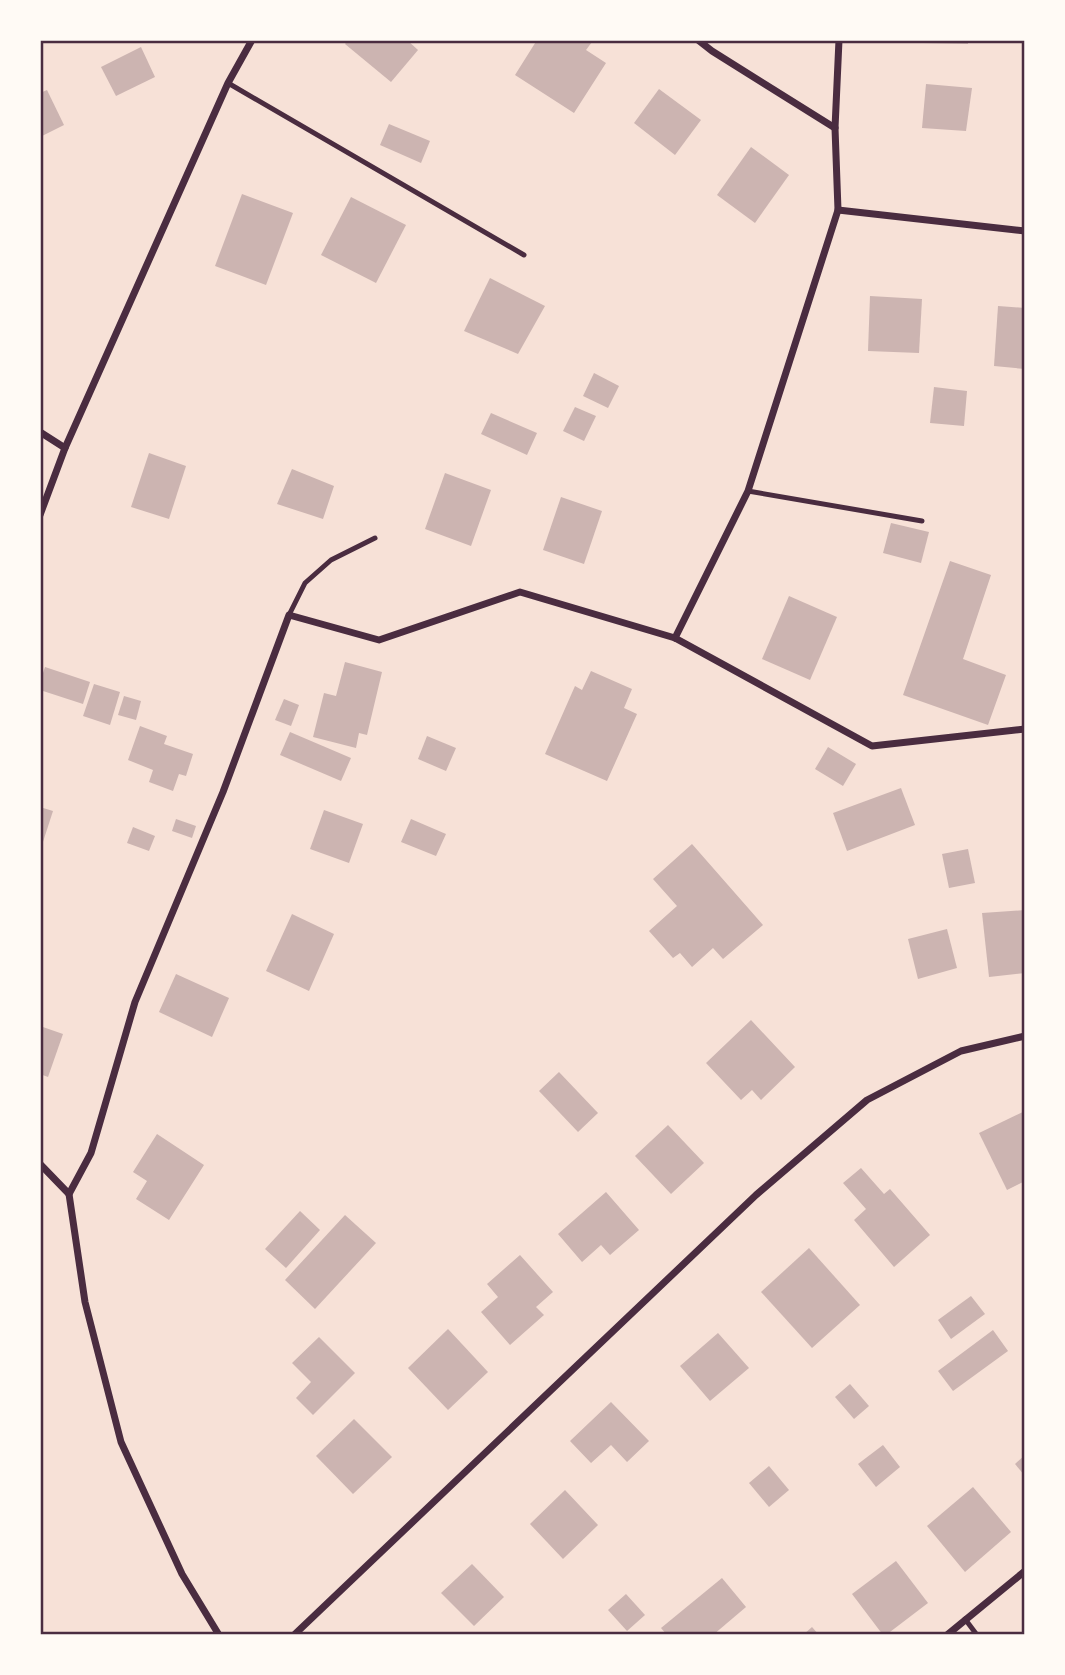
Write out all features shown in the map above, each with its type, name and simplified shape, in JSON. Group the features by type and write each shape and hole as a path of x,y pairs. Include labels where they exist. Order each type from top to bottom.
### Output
{"street":[{"path":"40,514 65,448 228,83 252,40"},
{"path":"698,40 835,128"},
{"path":"675,638 748,491 838,210 835,128 839,40"},
{"path":"838,210 1025,231"},
{"path":"40,432 65,448"},
{"path":"69,1194 91,1153 135,1002 223,792 289,615 379,640 520,592 675,638 872,746 1025,729"},
{"path":"294,1635 756,1195 867,1101 961,1051 1025,1036"},
{"path":"40,1164 69,1194 85,1302 121,1442 182,1574 219,1635"},
{"path":"947,1635 1025,1571"}],"lane":[{"path":"228,83 524,255"},
{"path":"748,491 922,521"},
{"path":"289,615 305,583 331,560 375,538"},
{"path":"965,1619 977,1635"}],"building":[{"path":"348,40 407,40 418,50 391,82 345,44"},
{"path":"537,40 590,40 592,42 586,50 606,63 574,113 515,75"},
{"path":"923,40 968,40 968,44 923,43"},
{"path":"141,47 155,77 116,96 101,67"},
{"path":"926,84 972,88 966,131 922,128"},
{"path":"659,89 701,120 675,155 634,123"},
{"path":"47,90 64,125 40,137 40,93"},
{"path":"389,124 430,141 421,163 380,145"},
{"path":"751,147 789,175 755,223 717,195"},
{"path":"242,194 293,213 266,285 215,266"},
{"path":"351,197 406,225 376,283 321,255"},
{"path":"490,278 545,306 518,354 464,331"},
{"path":"870,296 922,299 919,353 868,351"},
{"path":"998,306 1025,308 1025,369 994,366"},
{"path":"594,373 619,386 608,408 583,396"},
{"path":"934,387 967,391 964,426 930,423"},
{"path":"575,407 596,416 584,441 563,431"},
{"path":"491,413 537,433 527,455 481,434"},
{"path":"149,453 186,466 169,519 131,507"},
{"path":"292,469 334,486 323,519 277,504"},
{"path":"445,473 491,490 471,546 425,529"},
{"path":"561,497 602,511 584,564 543,550"},
{"path":"891,523 929,532 921,563 883,553"},
{"path":"950,561 991,575 963,659 1006,675 988,725 903,695"},
{"path":"789,596 837,617 810,680 762,659"},
{"path":"345,662 382,672 367,735 359,733 356,748 313,737 324,693 336,696"},
{"path":"45,667 90,682 83,704 40,690"},
{"path":"591,671 632,689 624,708 637,714 607,781 545,754 575,686 582,690"},
{"path":"94,684 120,692 110,725 83,716"},
{"path":"124,696 141,701 136,720 118,715"},
{"path":"284,699 299,705 291,726 275,720"},
{"path":"140,726 167,736 164,744 193,754 186,776 179,774 173,791 149,782 153,770 128,760"},
{"path":"290,732 351,758 341,781 280,755"},
{"path":"427,736 456,748 446,771 418,759"},
{"path":"828,747 856,764 843,786 815,769"},
{"path":"901,788 915,825 847,851 833,813"},
{"path":"40,807 53,811 41,848 40,848"},
{"path":"324,810 363,824 349,863 310,849"},
{"path":"176,819 196,826 192,838 172,831"},
{"path":"411,819 446,834 436,856 401,842"},
{"path":"133,827 155,836 149,851 127,843"},
{"path":"692,844 763,925 723,959 713,948 692,967 680,953 673,958 649,931 677,906 653,879"},
{"path":"968,849 975,883 949,888 942,854"},
{"path":"1025,910 1025,973 989,977 982,913"},
{"path":"292,914 334,934 309,991 266,971"},
{"path":"947,929 957,968 918,979 908,939"},
{"path":"176,974 229,998 212,1037 159,1012"},
{"path":"751,1020 795,1067 761,1100 752,1090 741,1100 706,1063"},
{"path":"40,1026 63,1034 48,1077 40,1074"},
{"path":"559,1072 598,1113 578,1132 539,1091"},
{"path":"1025,1111 1025,1181 1007,1190 979,1133"},
{"path":"668,1125 704,1163 671,1194 635,1156"},
{"path":"157,1134 204,1165 169,1220 136,1199 147,1181 133,1172"},
{"path":"861,1168 884,1194 890,1189 930,1235 894,1267 854,1220 866,1209 843,1183"},
{"path":"606,1192 639,1230 610,1255 601,1245 582,1262 558,1234"},
{"path":"300,1211 320,1230 286,1268 265,1249"},
{"path":"345,1215 376,1243 315,1309 285,1280"},
{"path":"809,1248 860,1305 812,1348 761,1292"},
{"path":"520,1255 553,1292 536,1307 544,1315 510,1345 481,1312 498,1297 487,1284"},
{"path":"971,1296 985,1314 951,1339 938,1320"},
{"path":"448,1329 488,1372 448,1410 408,1368"},
{"path":"993,1330 1008,1351 953,1391 938,1371"},
{"path":"718,1333 749,1368 710,1401 680,1366"},
{"path":"319,1337 355,1373 313,1415 296,1398 311,1382 292,1363"},
{"path":"850,1384 869,1406 854,1419 835,1397"},
{"path":"611,1402 649,1441 627,1462 611,1445 591,1463 570,1441"},
{"path":"354,1419 392,1457 353,1494 316,1456"},
{"path":"883,1445 900,1467 876,1487 858,1464"},
{"path":"1025,1455 1025,1476 1015,1464"},
{"path":"769,1466 789,1490 769,1507 749,1483"},
{"path":"973,1487 1011,1532 965,1572 927,1526"},
{"path":"565,1490 598,1525 563,1559 530,1524"},
{"path":"896,1561 928,1603 883,1635 852,1594"},
{"path":"472,1564 504,1597 474,1626 441,1593"},
{"path":"722,1578 746,1607 713,1635 667,1635 661,1628"},
{"path":"626,1594 645,1615 627,1631 608,1610"},
{"path":"812,1627 819,1635 803,1635"}]}
